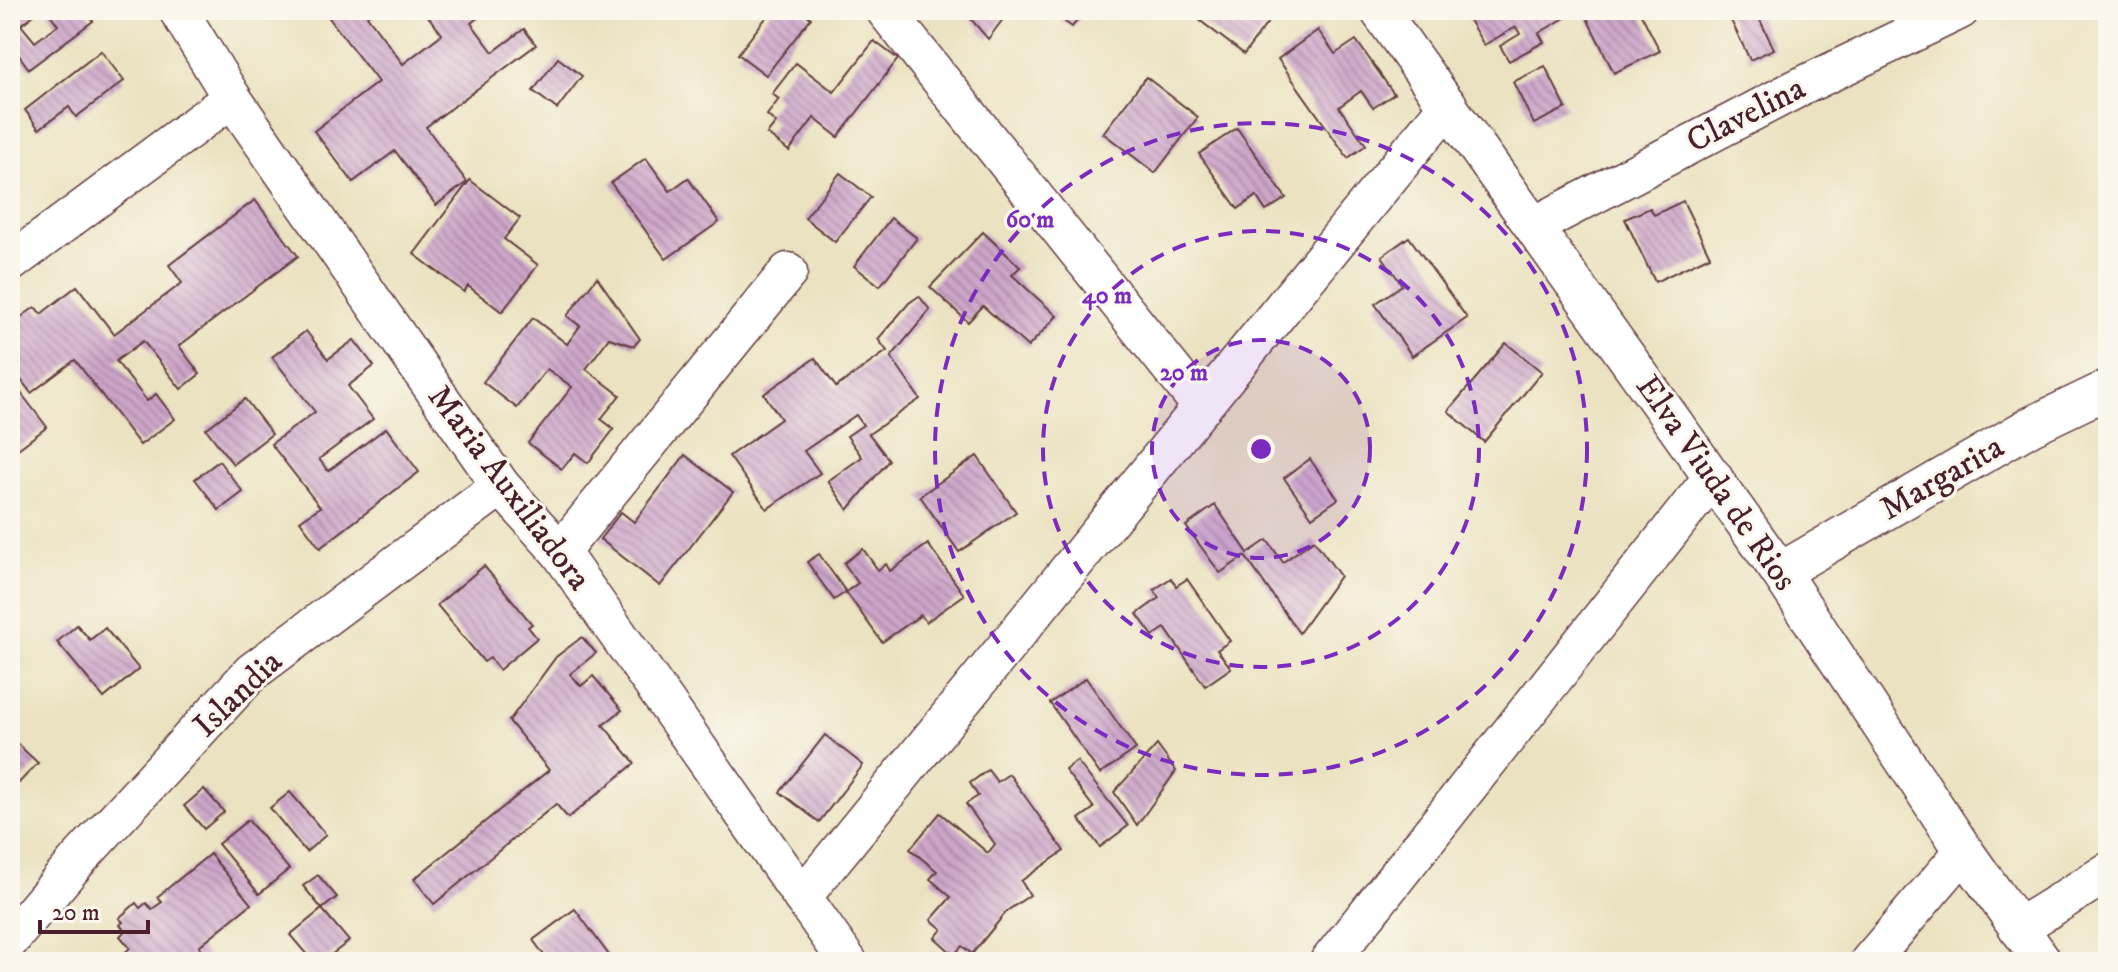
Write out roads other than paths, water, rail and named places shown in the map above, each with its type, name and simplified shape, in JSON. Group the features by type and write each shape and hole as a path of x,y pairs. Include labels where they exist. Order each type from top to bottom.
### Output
{"street":[{"name":"Maria Auxiliadora","path":"178,10 232,98 501,486 560,552 848,962"},
{"path":"885,10 1202,407"},
{"name":"Elva Viuda de Rios","path":"1379,10 1780,572 1964,851 2043,962"},
{"name":"Clavelina","path":"1534,226 1796,89 1960,10"},
{"path":"10,263 232,98"},
{"path":"802,897 1448,105"},
{"path":"560,552 788,272"},
{"name":"Margarita","path":"1780,572 2031,426 2108,389"},
{"path":"1329,962 1713,477"},
{"name":"Islandia","path":"10,940 78,860 252,672 501,486"},
{"path":"1869,962 1964,851"},
{"path":"2018,928 2108,872"}]}
